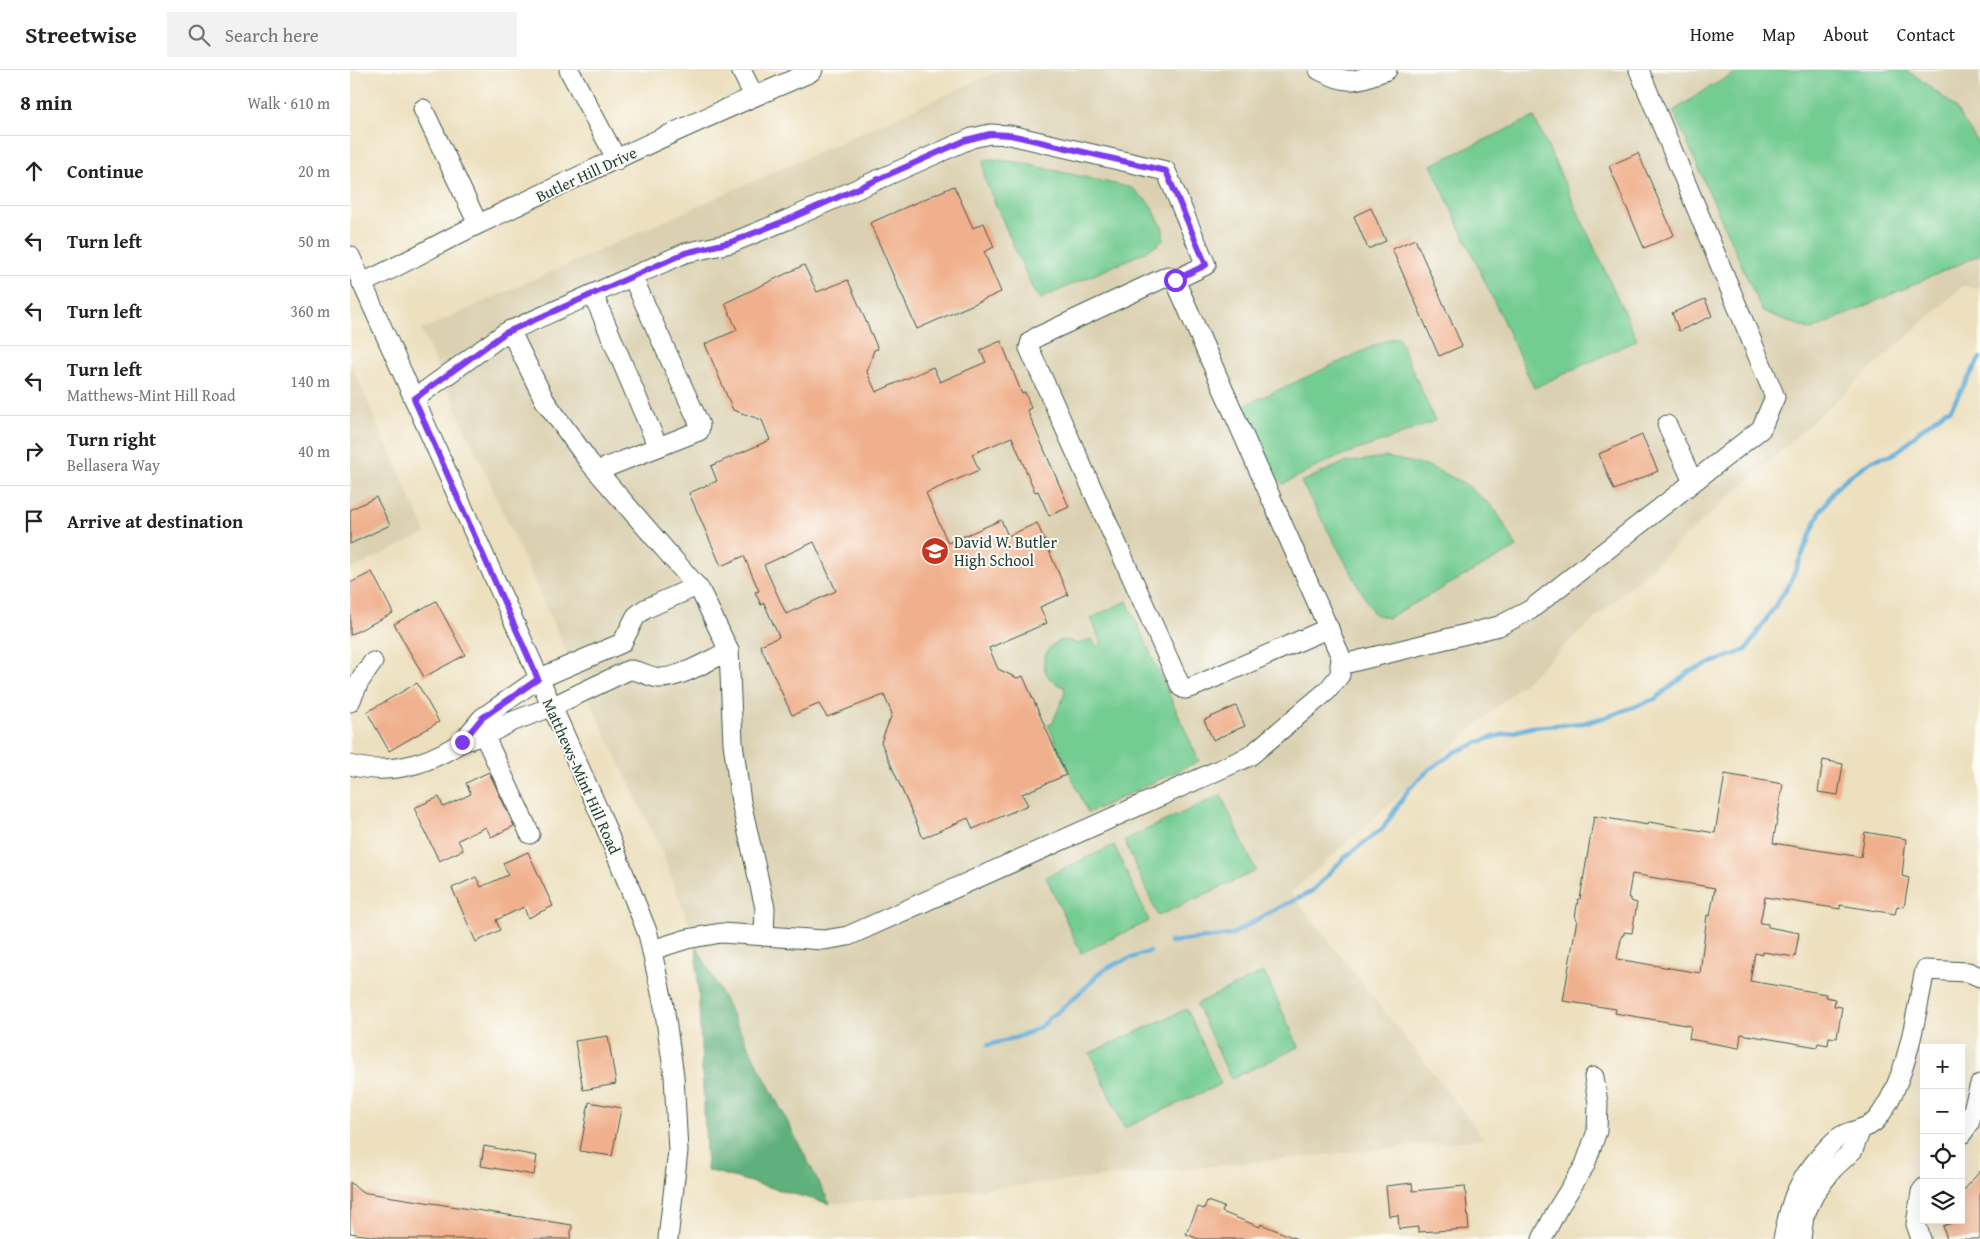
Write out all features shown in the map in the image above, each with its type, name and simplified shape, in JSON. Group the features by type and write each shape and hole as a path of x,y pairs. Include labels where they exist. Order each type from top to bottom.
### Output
{"street":[{"path":"569,70 617,160"},
{"path":"741,70 754,96"},
{"name":"Butler Hill Drive","path":"362,283 478,224 813,70"},
{"path":"1319,70 1339,80 1356,81 1387,70"},
{"path":"1340,665 1499,626 1530,610 1761,428 1774,397 1639,70"},
{"path":"422,109 478,224"},
{"path":"414,399 510,330 685,253 731,242 787,220 966,140 990,134 1010,135 1166,171 1206,265 1175,280"},
{"name":"Matthews-Mint Hill Road","path":"350,256 623,870 648,934 664,1006 674,1076 678,1151 668,1239"},
{"path":"597,471 699,431 700,425 632,276"},
{"path":"652,950 687,939 721,932 824,940 848,936 1250,756 1326,691 1340,675 1341,656 1175,280 1168,276 1046,332 1031,341 1029,348 1181,687 1185,689 1194,688 1328,628"},
{"path":"592,294 658,447"},
{"path":"510,330 545,401 597,471 697,586 729,651 733,743 741,802 765,908 764,936"},
{"path":"1667,425 1693,482"},
{"path":"462,742 482,718 538,679 622,643 636,616 645,609 697,586"},
{"path":"626,636 625,651 628,662 638,670 657,678 670,677 729,651"},
{"path":"350,702 359,682 374,662"},
{"path":"350,765 372,769 406,767 434,759 462,742 484,735 550,707 629,670 638,670"},
{"path":"484,735 530,834"},
{"path":"1783,1239 1796,1188 1803,1176 1827,1148 1840,1137 1878,1120 1902,1074 1925,970 1968,972 1980,978"},
{"path":"1542,1239 1557,1210 1585,1165 1597,1131 1598,1103 1594,1077"},
{"path":"1962,1134 1969,1124 1980,1084"},
{"path":"1801,1239 1804,1216 1816,1191 1833,1169 1854,1150 1861,1129"},
{"path":"1920,1198 1916,1224 1921,1239"}],"shaded area":[{"path":"1001,70 1980,70 1980,288 1963,286 1291,893 1485,1139 830,1204 696,945 663,854 566,652 421,330"},
{"path":"350,362 426,533 350,570"}],"green space":[{"path":"1741,70 1905,70 1917,77 1953,105 1980,146 1980,255 1811,330 1762,311 1673,111"},
{"path":"1534,117 1637,340 1534,388 1431,165"},
{"path":"993,159 1022,163 1132,188 1151,205 1163,229 1163,241 1145,252 1040,299 1034,292 984,178 984,160"},
{"path":"1398,337 1435,421 1334,458 1283,484 1279,480 1275,481 1241,407 1387,340"},
{"path":"1385,457 1426,465 1464,483 1495,509 1517,547 1388,618 1374,614 1301,482 1343,463"},
{"path":"1127,601 1199,761 1088,813 1048,725 1052,724 1065,693 1064,687 1052,681 1046,673 1044,664 1046,655 1051,647 1058,642 1067,640 1077,644 1092,639 1096,646 1102,645 1091,618"},
{"path":"1221,795 1256,871 1158,916 1124,840"},
{"path":"1114,845 1149,921 1081,953 1046,877"},
{"path":"696,945 830,1204 707,1170"},
{"path":"1264,972 1299,1047 1231,1079 1196,1004"},
{"path":"1187,1009 1221,1084 1124,1128 1090,1053"}],"building":[{"path":"1638,153 1674,235 1644,248 1609,166"},
{"path":"954,186 973,228 984,223 994,247 984,252 1001,292 917,329 870,223"},
{"path":"1371,208 1386,241 1368,249 1354,216"},
{"path":"1415,239 1462,346 1439,356 1392,249"},
{"name":"David W. Butler High School","path":"804,265 817,292 848,280 878,349 874,350 867,372 876,392 933,367 940,382 986,362 980,350 1001,341 1022,394 1025,392 1031,408 1027,410 1069,507 1049,516 1038,491 1035,492 1012,437 972,454 979,470 926,493 948,543 1001,520 1008,536 1037,523 1068,595 1040,607 1047,623 989,648 998,669 1017,678 1023,676 1066,775 1022,794 1028,805 973,829 968,818 923,838 881,742 892,714 884,695 827,717 819,704 792,715 760,645 779,637 764,603 761,605 755,592 759,591 744,556 721,566 689,493 717,481 711,466 770,440 762,420 733,410 705,344 737,330 725,303","holes":["814,542 836,591 786,614 764,565"]},
{"path":"1705,299 1712,316 1679,331 1672,313"},
{"path":"1642,435 1658,471 1614,490 1599,454"},
{"path":"376,497 390,525 350,544 350,510"},
{"path":"372,572 393,613 350,635 350,583"},
{"path":"436,601 465,655 424,677 394,624"},
{"path":"417,683 439,722 389,751 367,712"},
{"path":"1236,706 1245,726 1213,740 1204,720"},
{"path":"1823,760 1843,764 1838,795 1818,792"},
{"path":"489,772 514,826 491,837 486,827 458,840 463,850 439,861 414,808 439,797 443,807 471,794 466,783"},
{"path":"1725,774 1783,784 1773,843 1861,857 1865,832 1906,839 1902,876 1909,878 1904,907 1897,906 1895,914 1840,905 1840,909 1765,897 1760,923 1768,924 1768,927 1799,933 1795,957 1763,952 1763,955 1755,953 1750,981 1826,994 1826,997 1835,999 1834,1006 1842,1007 1837,1038 1829,1037 1828,1045 1818,1043 1817,1047 1741,1034 1739,1048 1689,1039 1691,1026 1615,1013 1616,1009 1563,1001 1577,919 1575,918 1578,899 1580,899 1594,816 1648,825 1649,822 1715,833","holes":["1632,874 1715,888 1710,916 1707,915 1700,973 1617,959 1622,935 1624,935 1624,932 1632,933 1637,903 1630,901 1630,898 1628,898"]},
{"path":"528,852 553,906 528,918 524,907 496,920 500,930 476,942 452,888 476,877 481,887 508,875 503,863"},
{"path":"608,1036 616,1084 583,1090 575,1041"},
{"path":"589,1102 621,1108 612,1156 580,1151"},
{"path":"484,1146 537,1156 534,1175 481,1166"},
{"path":"1980,1171 1980,1239 1947,1239 1943,1226 1965,1224 1965,1189"},
{"path":"350,1182 361,1192 572,1225 570,1239 392,1239 350,1233"},
{"path":"1412,1183 1413,1191 1465,1186 1469,1229 1418,1232 1418,1227 1399,1229 1398,1215 1389,1216 1386,1186"},
{"path":"1207,1201 1224,1207 1222,1212 1260,1227 1261,1224 1297,1239 1199,1239 1186,1234 1198,1207 1204,1209"}],"waterway":[{"path":"1170,942 1231,935 1276,909 1311,892 1343,859 1383,828 1409,789 1417,781 1430,769 1455,752 1487,739 1532,727 1583,723 1606,717 1655,699 1690,671 1746,650 1790,583 1820,512 1835,489 1848,477 1873,460 1893,454 1946,410 1950,410 1980,358"},
{"path":"988,1045 1018,1037 1046,1023 1051,1016 1087,986 1098,974 1109,967 1150,951"}],"place":[{"name":"David W. Butler High School","path":"935,551"}],"route":[{"path":"462,742 482,718 538,679 414,399 505,333 685,253 731,242 787,220 841,194 966,140 990,134 1010,135 1166,171 1206,265 1175,280"}]}
